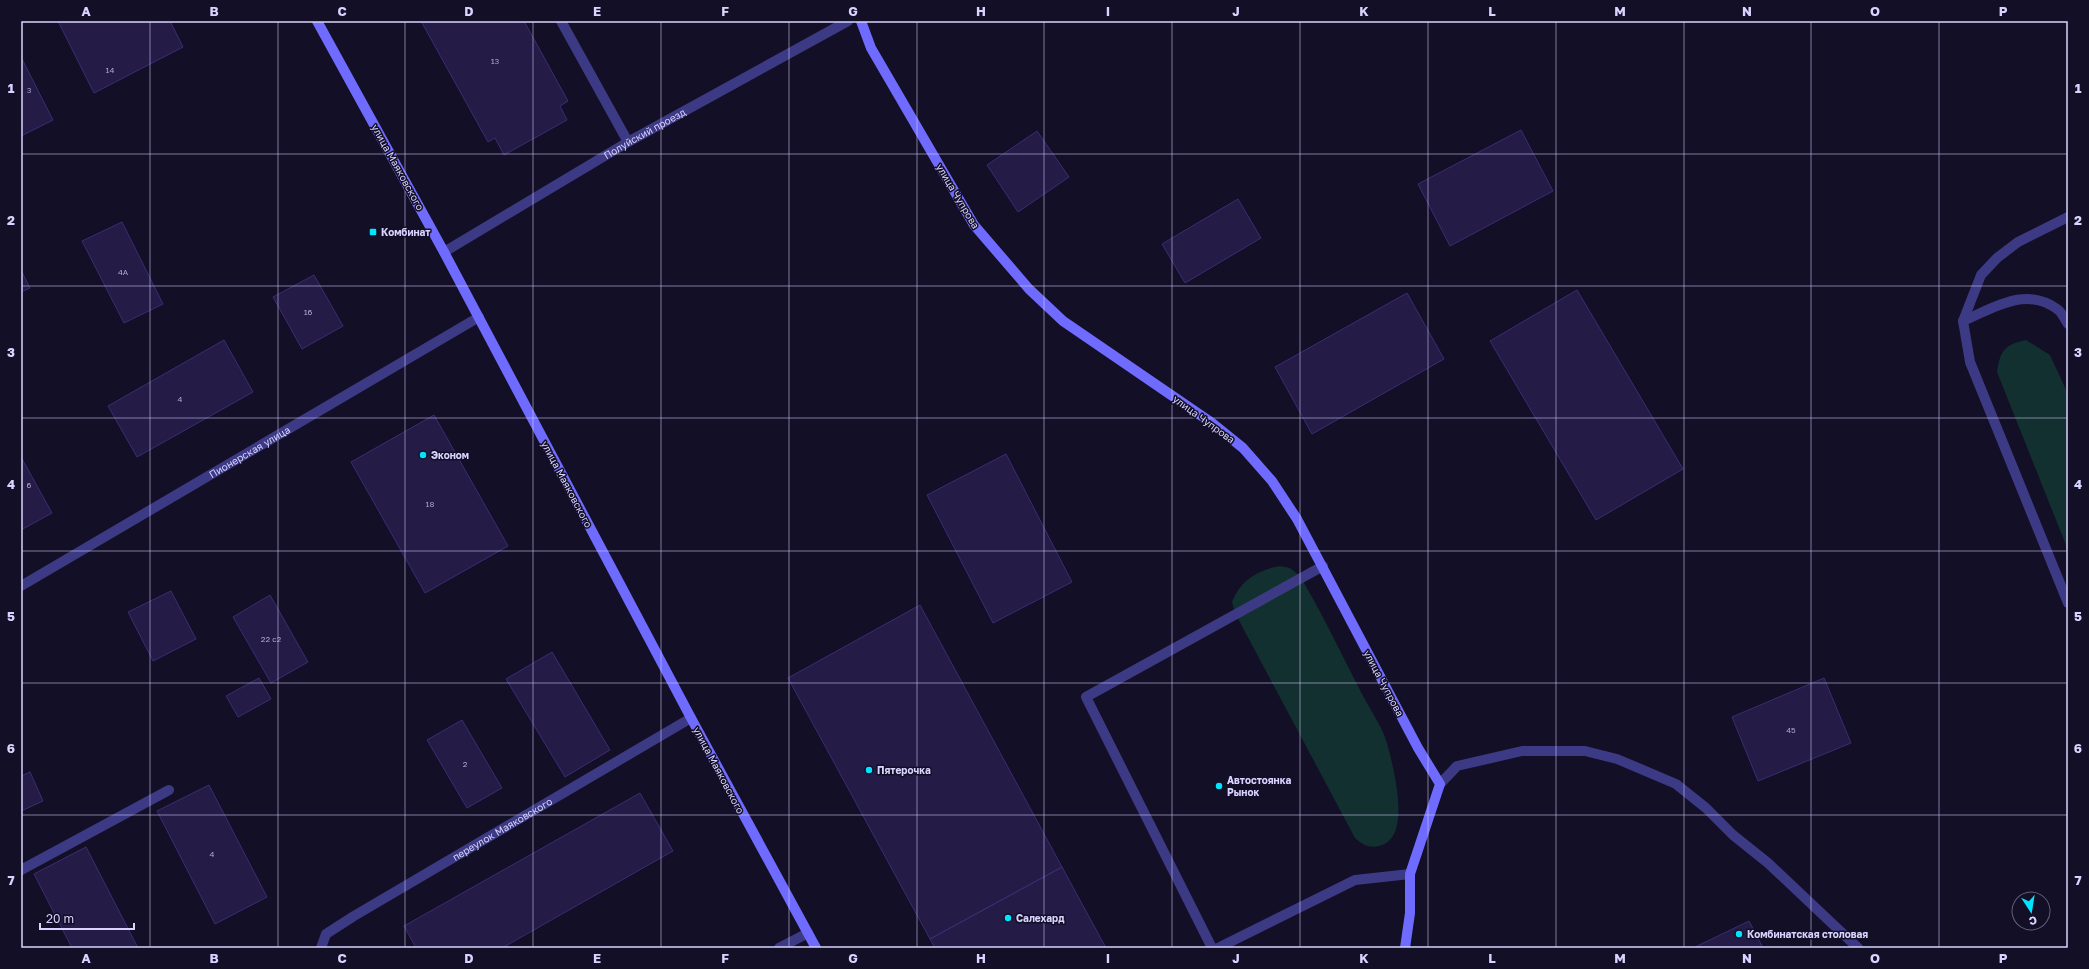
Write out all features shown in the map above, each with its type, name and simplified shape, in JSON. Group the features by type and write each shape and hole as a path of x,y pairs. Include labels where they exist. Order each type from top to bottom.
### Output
{"street":[{"name":"улица Маяковского","path":"317,21 479,317 691,718 816,948"},
{"path":"561,21 628,142"},
{"name":"Полуйский проезд","path":"444,252 628,142 848,21"},
{"name":"улица Чупрова","path":"861,21 871,48 974,225 1029,289 1063,321 1212,423 1243,448 1272,482 1297,519 1418,748 1440,784"},
{"path":"2068,217 2018,242 1997,258 1981,276 1963,321 1970,362 2068,603"},
{"path":"1963,321 2009,300 2033,298 2058,310 2068,324"},
{"name":"Пионерская улица","path":"21,586 479,317"},
{"path":"1212,948 1086,697 1323,566"},
{"name":"переулок Маяковского","path":"321,948 326,934 354,916 691,718"},
{"path":"1405,948 1410,913 1410,874 1440,784 1457,766 1522,751 1585,751 1618,760 1676,784 1706,808 1733,835 1768,863 1858,948"},
{"path":"21,870 169,790"},
{"path":"1218,948 1355,880 1410,874"},
{"path":"779,948 808,933"}],"green space":[{"path":"2026,340 2050,355 2068,394 2068,550 1997,372 2002,354 2008,346"},
{"path":"1280,566 1290,568 1300,576 1385,737 1396,783 1398,814 1396,828 1391,839 1382,845 1371,847 1361,843 1355,838 1235,613 1232,602 1235,595 1245,582 1264,570"}],"building":[{"path":"58,21 170,21 183,47 94,93"},
{"path":"421,21 524,21 568,101 560,106 567,120 504,155 495,138 488,142"},
{"path":"22,59 53,120 21,136 21,60"},
{"path":"1521,130 1553,191 1450,246 1418,184"},
{"path":"1037,131 1069,177 1018,212 987,165"},
{"path":"1238,199 1261,238 1185,283 1162,244"},
{"path":"122,222 163,304 124,323 82,241"},
{"path":"21,270 30,288 21,292"},
{"path":"314,275 343,326 302,349 273,297"},
{"path":"1577,290 1683,469 1596,520 1490,341"},
{"path":"1407,293 1444,359 1312,434 1275,367"},
{"path":"224,340 253,392 137,457 108,406"},
{"path":"434,415 508,546 425,593 351,462"},
{"path":"1006,454 1072,582 993,623 927,495"},
{"path":"21,457 52,513 21,530"},
{"path":"171,591 196,639 153,661 128,612"},
{"path":"270,595 308,662 271,683 233,617"},
{"path":"920,605 1062,867 930,939 788,678"},
{"path":"552,652 610,750 565,777 506,679"},
{"path":"259,678 271,699 238,717 226,696"},
{"path":"1824,678 1851,743 1758,781 1732,717"},
{"path":"462,720 502,788 467,808 427,740"},
{"path":"30,772 43,801 21,811 21,776"},
{"path":"209,785 267,897 215,924 157,811"},
{"path":"640,793 673,851 502,948 416,948 404,926"},
{"path":"86,847 138,948 72,948 34,874"},
{"path":"1062,867 1106,948 935,948 930,939"},
{"name":"Комбинатская столовая","path":"1749,921 1763,948 1693,948"}],"place":[{"name":"Комбинат","path":"373,232"},
{"name":"Эконом","path":"423,455"},
{"name":"Пятерочка","path":"869,770"},
{"name":"Автостоянка Рынок","path":"1219,786"},
{"name":"Салехард","path":"1008,918"},
{"name":"Комбинатская столовая","path":"1739,934"}]}
